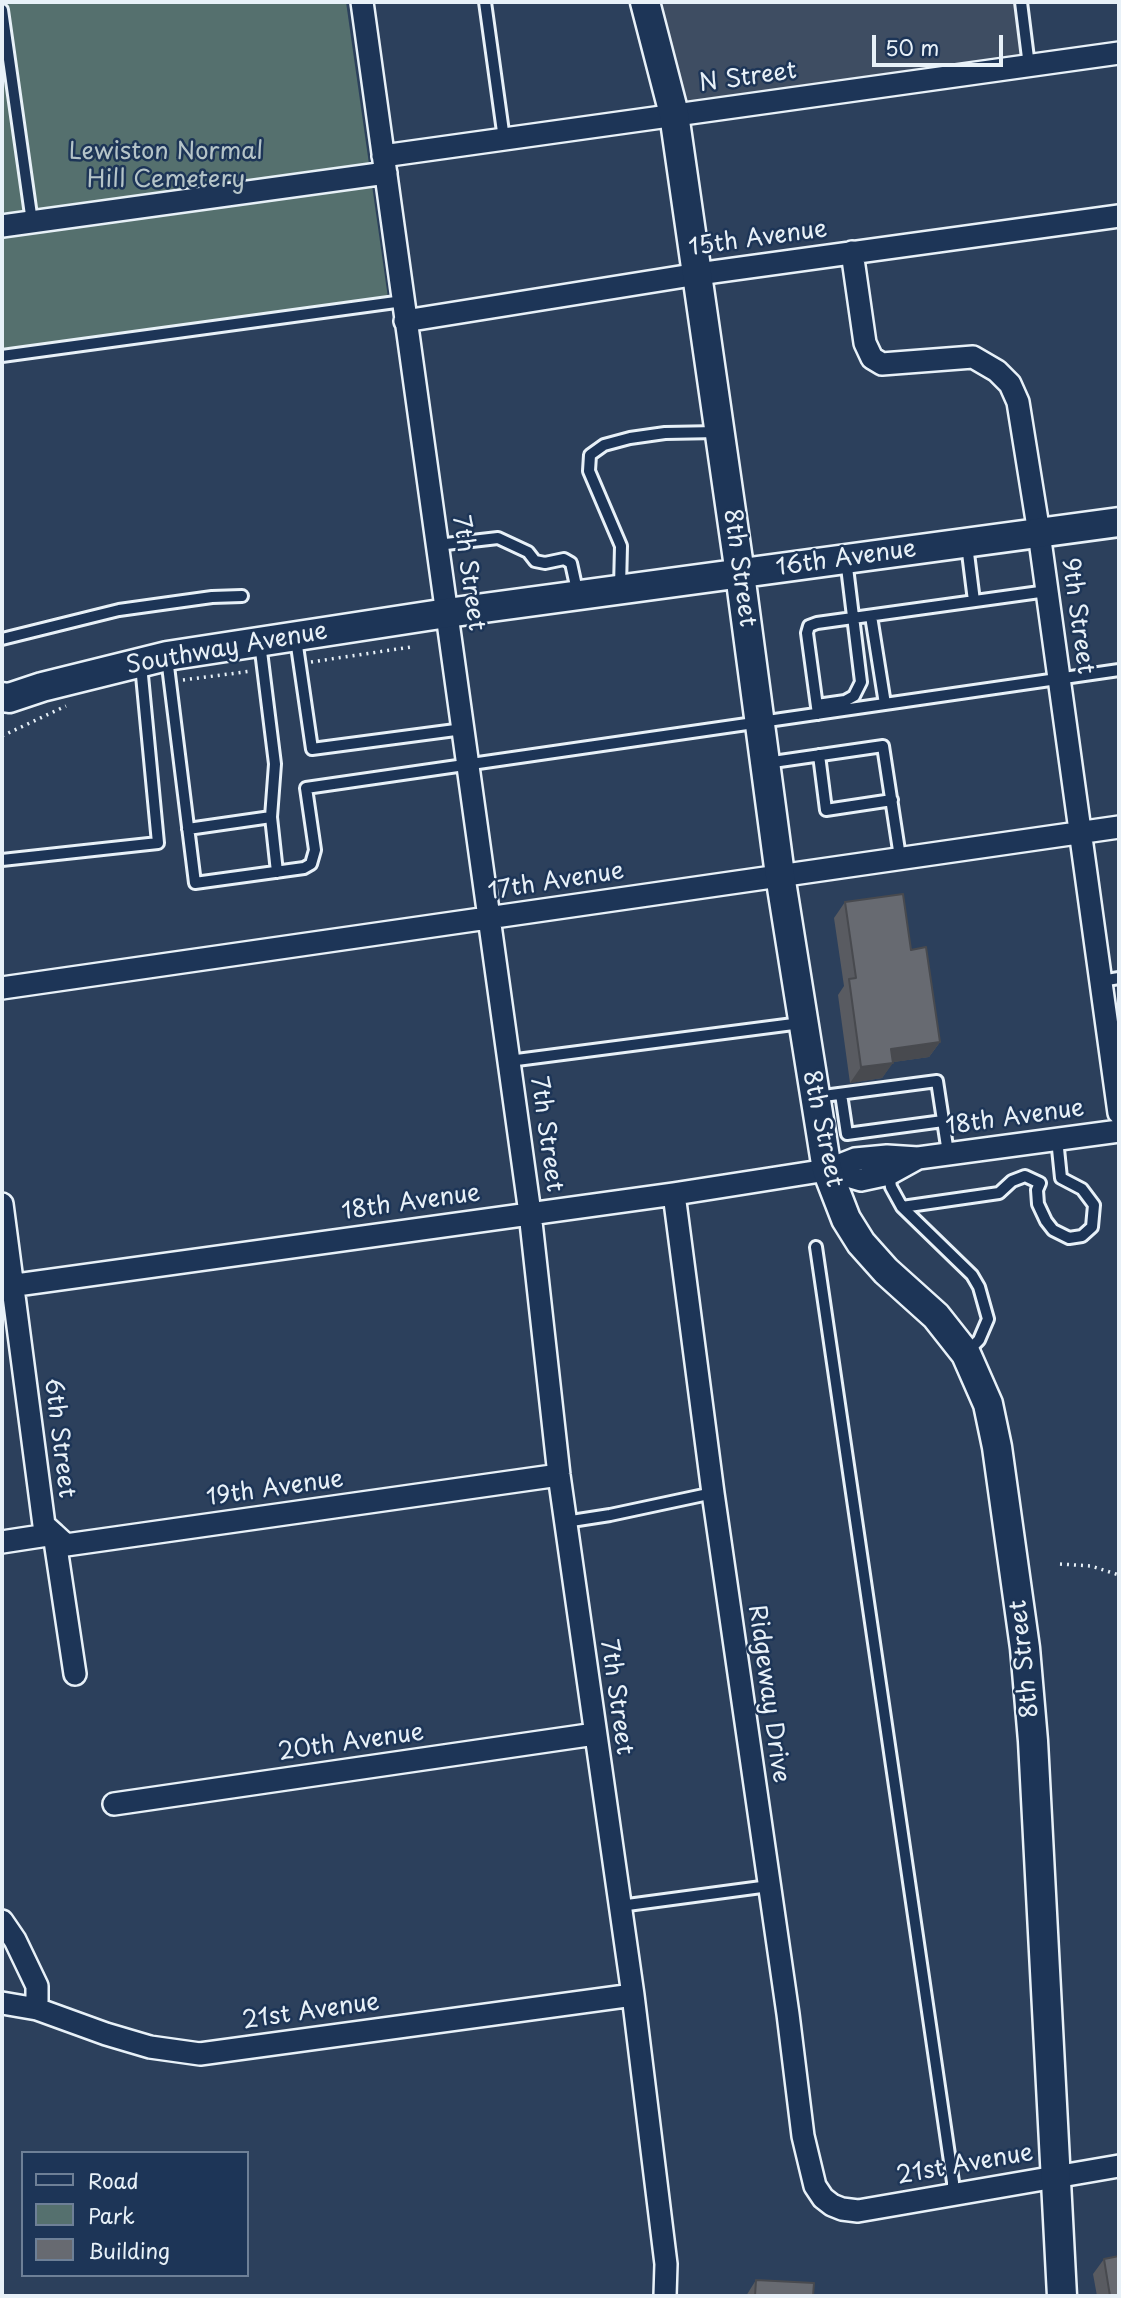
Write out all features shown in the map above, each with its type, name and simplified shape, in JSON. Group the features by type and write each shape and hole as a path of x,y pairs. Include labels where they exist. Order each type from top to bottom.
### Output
{"main road":[{"name":"8th Street","path":"645,2 674,114 780,875 827,1170 846,1219 861,1243 886,1271 936,1316 965,1354 988,1404 994,1429 1025,1648 1033,1741 1062,2296"},
{"name":"16th Avenue","path":"447,613 1119,522"},
{"name":"Southway Avenue","path":"4,696 154,659 447,613"}],"street":[{"name":"7th Street","path":"362,2 467,764 491,919 530,1213 565,1522 633,1995 666,2286"},
{"name":"N Street","path":"385,165 504,139 1119,53"},
{"path":"2,226 385,165"},
{"name":"15th Avenue","path":"404,311 1119,216"},
{"name":"9th Street","path":"852,252 865,343 872,358 882,364 973,357 998,371 1010,384 1018,402 1081,833 1110,980 1119,1113"},
{"name":"17th Avenue","path":"2,988 1119,827"},
{"name":"18th Avenue","path":"8,1286 674,1194 827,1170 855,1158 918,1158 1119,1131"},
{"name":"18th Avenue","path":"827,1170 860,1180 889,1174 918,1158"},
{"name":"Ridgeway Drive","path":"674,1194 803,2136 815,2186 823,2198"},
{"name":"6th Street","path":"2,1204 8,1286 44,1525 54,1534 75,1674"},
{"name":"19th Avenue","path":"2,1542 54,1534 66,1545 559,1475"},
{"name":"20th Avenue","path":"114,1804 595,1734"},
{"path":"2,1921 15,1940 37,1986 37,2008"},
{"name":"21st Avenue","path":"2,2003 37,2008 150,2047 201,2053 633,1995"},
{"name":"21st Avenue","path":"823,2198 842,2209 858,2211 1119,2165"}],"lane":[{"path":"485,2 504,139"},
{"path":"1021,2 1029,66"},
{"path":"2,10 32,222"},
{"path":"2,356 404,311"},
{"path":"620,590 621,546 589,471 590,455 604,445 630,438 665,433 720,432"},
{"path":"437,545 498,538 528,552 535,561 545,563 565,559 571,563 579,596"},
{"path":"967,543 974,601"},
{"path":"154,659 188,829 195,883 277,872 304,868 311,864 314,850 306,788 760,723 845,701 859,689 862,672 846,559"},
{"path":"818,710 807,633 810,626 1047,591"},
{"path":"2,639 119,610 242,596"},
{"path":"871,616 885,704"},
{"path":"295,636 312,749 463,729"},
{"path":"260,642 275,764 271,817 277,872"},
{"path":"2,860 158,843 154,659"},
{"path":"818,710 885,704 1119,670"},
{"path":"764,763 883,746 900,857"},
{"path":"819,755 826,810 892,800"},
{"path":"188,829 271,817"},
{"path":"509,1061 802,1022"},
{"path":"814,1098 937,1080 948,1153"},
{"path":"842,1094 847,1134 943,1121"},
{"path":"1057,1139 1061,1178"},
{"path":"889,1174 891,1187 902,1207 972,1275 979,1287 988,1319 979,1340 965,1354"},
{"path":"902,1207 999,1193 1012,1181 1025,1177 1040,1183"},
{"path":"1050,1177 1061,1178 1082,1189 1094,1205 1092,1227 1082,1236 1069,1238 1061,1235 1045,1221 1036,1198 1040,1183 1050,1177"},
{"path":"816,1247 953,2194"},
{"path":"565,1522 713,1493"},
{"path":"620,1906 769,1886"}],"path":[{"path":"2,736 75,703"},
{"path":"1060,1564 1091,1566 1119,1575"}],"shaded area":[{"path":"645,2 1016,2 1024,66 674,114"}],"green space":[{"name":"Lewiston Normal Hill Cemetery","path":"2,2 346,2 388,298 2,357"}],"building":[{"path":"903,894 911,950 926,947 940,1042 891,1049 893,1063 861,1067 849,979 856,978 845,902"},
{"path":"1119,2256 1119,2296 1110,2296 1104,2259"},
{"path":"756,2280 814,2283 813,2296 755,2296"}]}
